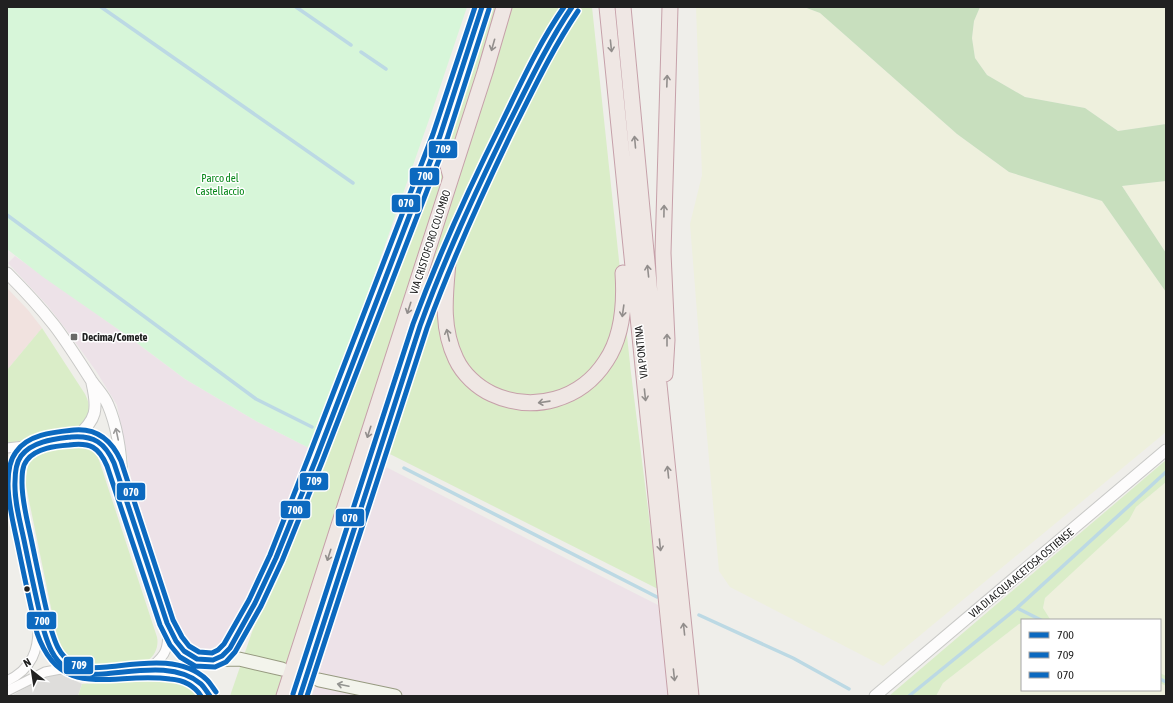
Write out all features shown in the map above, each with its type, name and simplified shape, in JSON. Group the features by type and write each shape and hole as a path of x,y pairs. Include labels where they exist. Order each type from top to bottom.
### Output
{"highway":[{"name":"VIA CRISTOFORO COLOMBO","path":"284,696 485,72 504,7"},
{"name":"VIA CRISTOFORO COLOMBO","path":"300,696 436,279 480,181 546,49 572,7"},
{"name":"VIA PONTINA","path":"607,7 676,696"},
{"name":"VIA PONTINA","path":"623,7 691,696"},
{"path":"663,421 667,340 663,248 670,7"},
{"path":"440,136 451,177"},
{"path":"450,248 445,295 445,314 448,338 453,353 461,367 478,386 503,399 529,403 552,401 579,389 594,376 607,361 615,343 624,306 621,243 622,223 626,203"}],"main road":[{"path":"213,660 222,656 232,644 255,603 276,558 440,136 482,7"},
{"path":"210,694 199,681 181,673 170,671 84,674 66,668 55,656 49,645 38,606 16,500 16,474 18,463 23,454 28,450 43,443 76,437 92,438 104,445 111,456 167,623 176,641 184,651 197,659 239,659 282,669"},
{"path":"319,680 395,696"}],"street":[{"path":"7,272 54,324 92,382 105,398 114,421 120,451 122,487"},
{"path":"76,437 87,428 93,418 96,401 92,382"},
{"path":"7,448 43,443"},
{"name":"VIA DI ACQUA ACETOSA OSTIENSE","path":"875,696 1166,450"},
{"path":"7,488 16,500"},
{"path":"7,681 24,670 33,657 38,639 38,606"},
{"path":"145,672 162,658 166,652 168,643 167,623"},
{"path":"7,691 45,672 66,668"}],"shaded area":[{"path":"15,256 125,334 185,379 256,421 313,450 228,640 208,650 197,648 186,639 177,621 131,479 117,405 96,371 65,328 47,305 8,263"},
{"path":"7,288 28,310 42,328 7,370"},
{"path":"382,465 658,605 669,696 312,696"},
{"path":"52,673 61,674 82,684 78,696 11,696"}],"green space":[{"name":"Parco del Castellaccio","path":"7,7 467,7 313,450 256,421 185,379 125,334 43,277 7,249"},
{"path":"490,7 592,7 631,373 658,589 372,445 291,696 230,696 252,632 417,221 461,104"},
{"path":"696,7 804,7 820,13 957,134 1009,172 1102,201 1166,292 1166,432 883,666 730,587 719,571 690,224 702,175"},
{"path":"804,7 980,7 974,21 972,38 975,58 987,75 1025,97 1085,108 1118,131 1166,124 1166,181 1122,186 1166,253 1166,292 1102,201 1009,172 957,134 820,13"},
{"path":"980,7 1166,7 1166,124 1118,131 1085,108 1025,97 987,75 975,58 972,38 974,21"},
{"path":"1166,181 1166,253 1122,186"},
{"path":"42,328 85,394 89,405 87,417 83,423 69,431 7,443 7,370"},
{"path":"79,443 92,448 99,460 157,637 157,647 154,654 150,659 141,664 112,668 84,665 74,661 68,655 60,645 57,637 24,476 31,460 37,455 53,448"},
{"path":"1166,460 1166,482 1136,507 1129,520 1045,598 1043,608 1050,619 1021,619 1021,623 943,683 936,696 889,696"},
{"path":"1166,482 1166,676 1161,674 1161,619 1050,619 1043,608 1045,598 1128,520 1136,507"},
{"path":"1021,623 1021,691 1161,691 1161,684 1166,686 1166,696 936,696 943,683"},
{"path":"1161,674 1166,676 1166,686 1161,684"},
{"path":"166,678 187,681 202,696 78,696 82,684"}],"waterway":[{"path":"101,7 353,183"},
{"path":"296,7 351,45"},
{"path":"361,52 386,69"},
{"path":"7,215 256,399 312,427"},
{"path":"404,468 657,597"},
{"path":"909,696 1017,608 1166,472"},
{"path":"1017,608 1039,619"},
{"path":"699,615 793,658 849,689"},
{"path":"1161,680 1166,682"}],"transit line":[{"name":"070","path":"201,696 192,686 175,680 149,678 91,679 75,676 60,669 47,655 37,633 9,500 8,484 10,463 21,446 27,441 42,435 82,430 90,431 103,437 113,447 121,461 173,620 182,637 189,646 199,652 212,653 218,650 224,644 249,600 270,555 433,134 475,7"},
{"name":"700","path":"210,696 201,684 191,677 179,673 141,670 83,674 69,670 57,660 49,646 44,631 18,514 15,490 18,462 21,456 31,447 51,440 71,437 86,437 103,445 114,463 167,623 176,641 184,651 197,659 213,660 222,656 230,648 255,603 276,558 316,459 440,136 482,7"},
{"name":"070","path":"293,694 413,324 433,272 466,196 523,78 538,49 564,7"},
{"name":"700","path":"300,696 420,326 430,300 461,224 508,125 546,50 572,7"},
{"name":"709","path":"216,692 207,680 197,672 185,667 172,664 145,663 88,668 79,666 63,656 51,629 26,513 22,483 24,465 31,456 41,450 52,447 83,444 97,450 101,454 107,466 160,625 170,645 180,657 195,666 215,667 226,662 235,652 261,606 282,561 322,462 447,139 489,9"},
{"name":"709","path":"307,696 427,328 447,277 490,178 536,83 578,11"}],"place":[{"name":"Decima/Comete","path":"74,337"}]}
